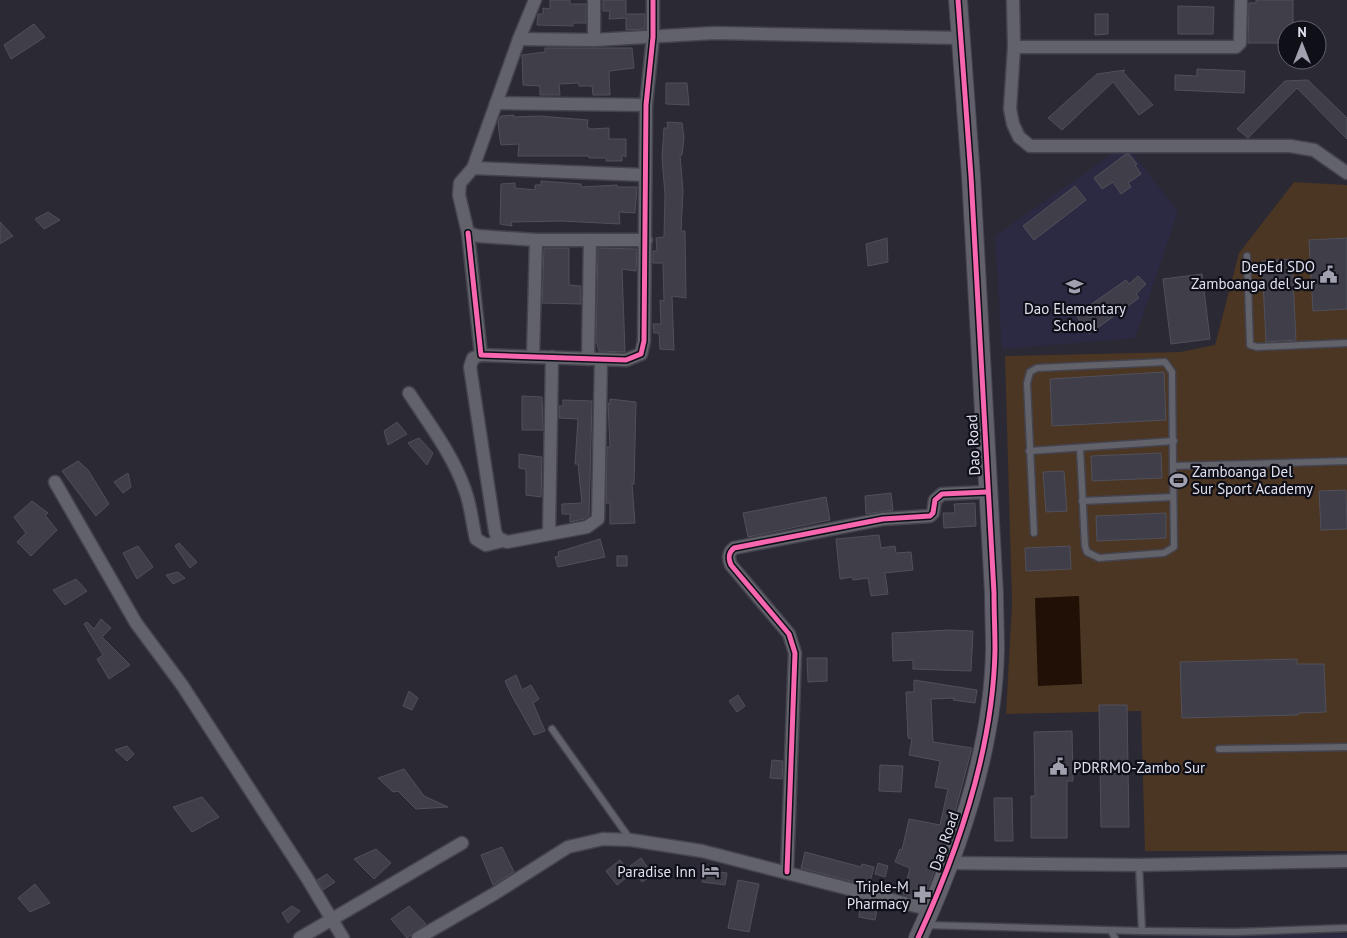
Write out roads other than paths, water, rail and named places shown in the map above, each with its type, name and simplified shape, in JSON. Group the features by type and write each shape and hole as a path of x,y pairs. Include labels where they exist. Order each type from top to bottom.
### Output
{"street":[{"path":"481,355 468,233 459,195 460,183 473,168 519,39 535,0"},
{"path":"594,0 594,40"},
{"path":"502,541 494,531 470,367 473,358 481,355 630,359 640,354 643,349 646,240 644,175 646,105 652,38 653,0"},
{"name":"Dao Road","path":"924,924 950,863 974,784 990,703 995,651 971,176 958,0"},
{"path":"1013,0 1012,117 1019,137 1030,146 1290,146 1314,150 1347,173"},
{"path":"1014,47 1236,47 1240,43 1241,0"},
{"path":"519,39 594,40 714,33 961,38"},
{"path":"496,103 646,105"},
{"path":"473,168 644,175"},
{"path":"468,233 478,236 536,240 646,240"},
{"path":"533,356 536,240"},
{"path":"409,393 446,451 460,478 467,497 476,539 486,545 502,541 506,542 587,527 598,519 590,240"},
{"path":"549,533 552,357"},
{"path":"55,482 136,623 182,685 343,938"},
{"path":"787,872 795,653 789,634 731,565 730,551 734,548 883,518 930,516 933,513 936,500 942,494 988,492"},
{"path":"418,938 494,894 568,847 603,839 631,840 702,851 787,872 924,924"},
{"path":"300,938 462,842"},
{"path":"950,863 1139,865 1347,861"}],"lane":[{"path":"1247,256 1250,346 1347,343"},
{"path":"1034,533 1026,383 1030,372 1037,368 1165,362 1172,372 1174,547 1171,551 1098,558 1087,552 1085,546 1080,448"},
{"path":"1029,451 1174,441"},
{"path":"1174,466 1347,461"},
{"path":"1082,501 1173,496"},
{"path":"552,729 631,840"},
{"path":"1219,749 1347,747"},
{"path":"1139,865 1142,930"},
{"path":"924,924 1113,935 1142,930 1235,932 1347,928"}],"place":[{"name":"DepEd SDO Zamboanga del Sur","path":"1329,275"},
{"name":"Dao Elementary School","path":"1075,287"},
{"name":"Zamboanga Del Sur Sport Academy","path":"1178,480"},
{"name":"PDRRMO-Zambo Sur","path":"1059,767"},
{"name":"Paradise Inn","path":"710,871"},
{"name":"Triple-M Pharmacy","path":"923,895"}]}
